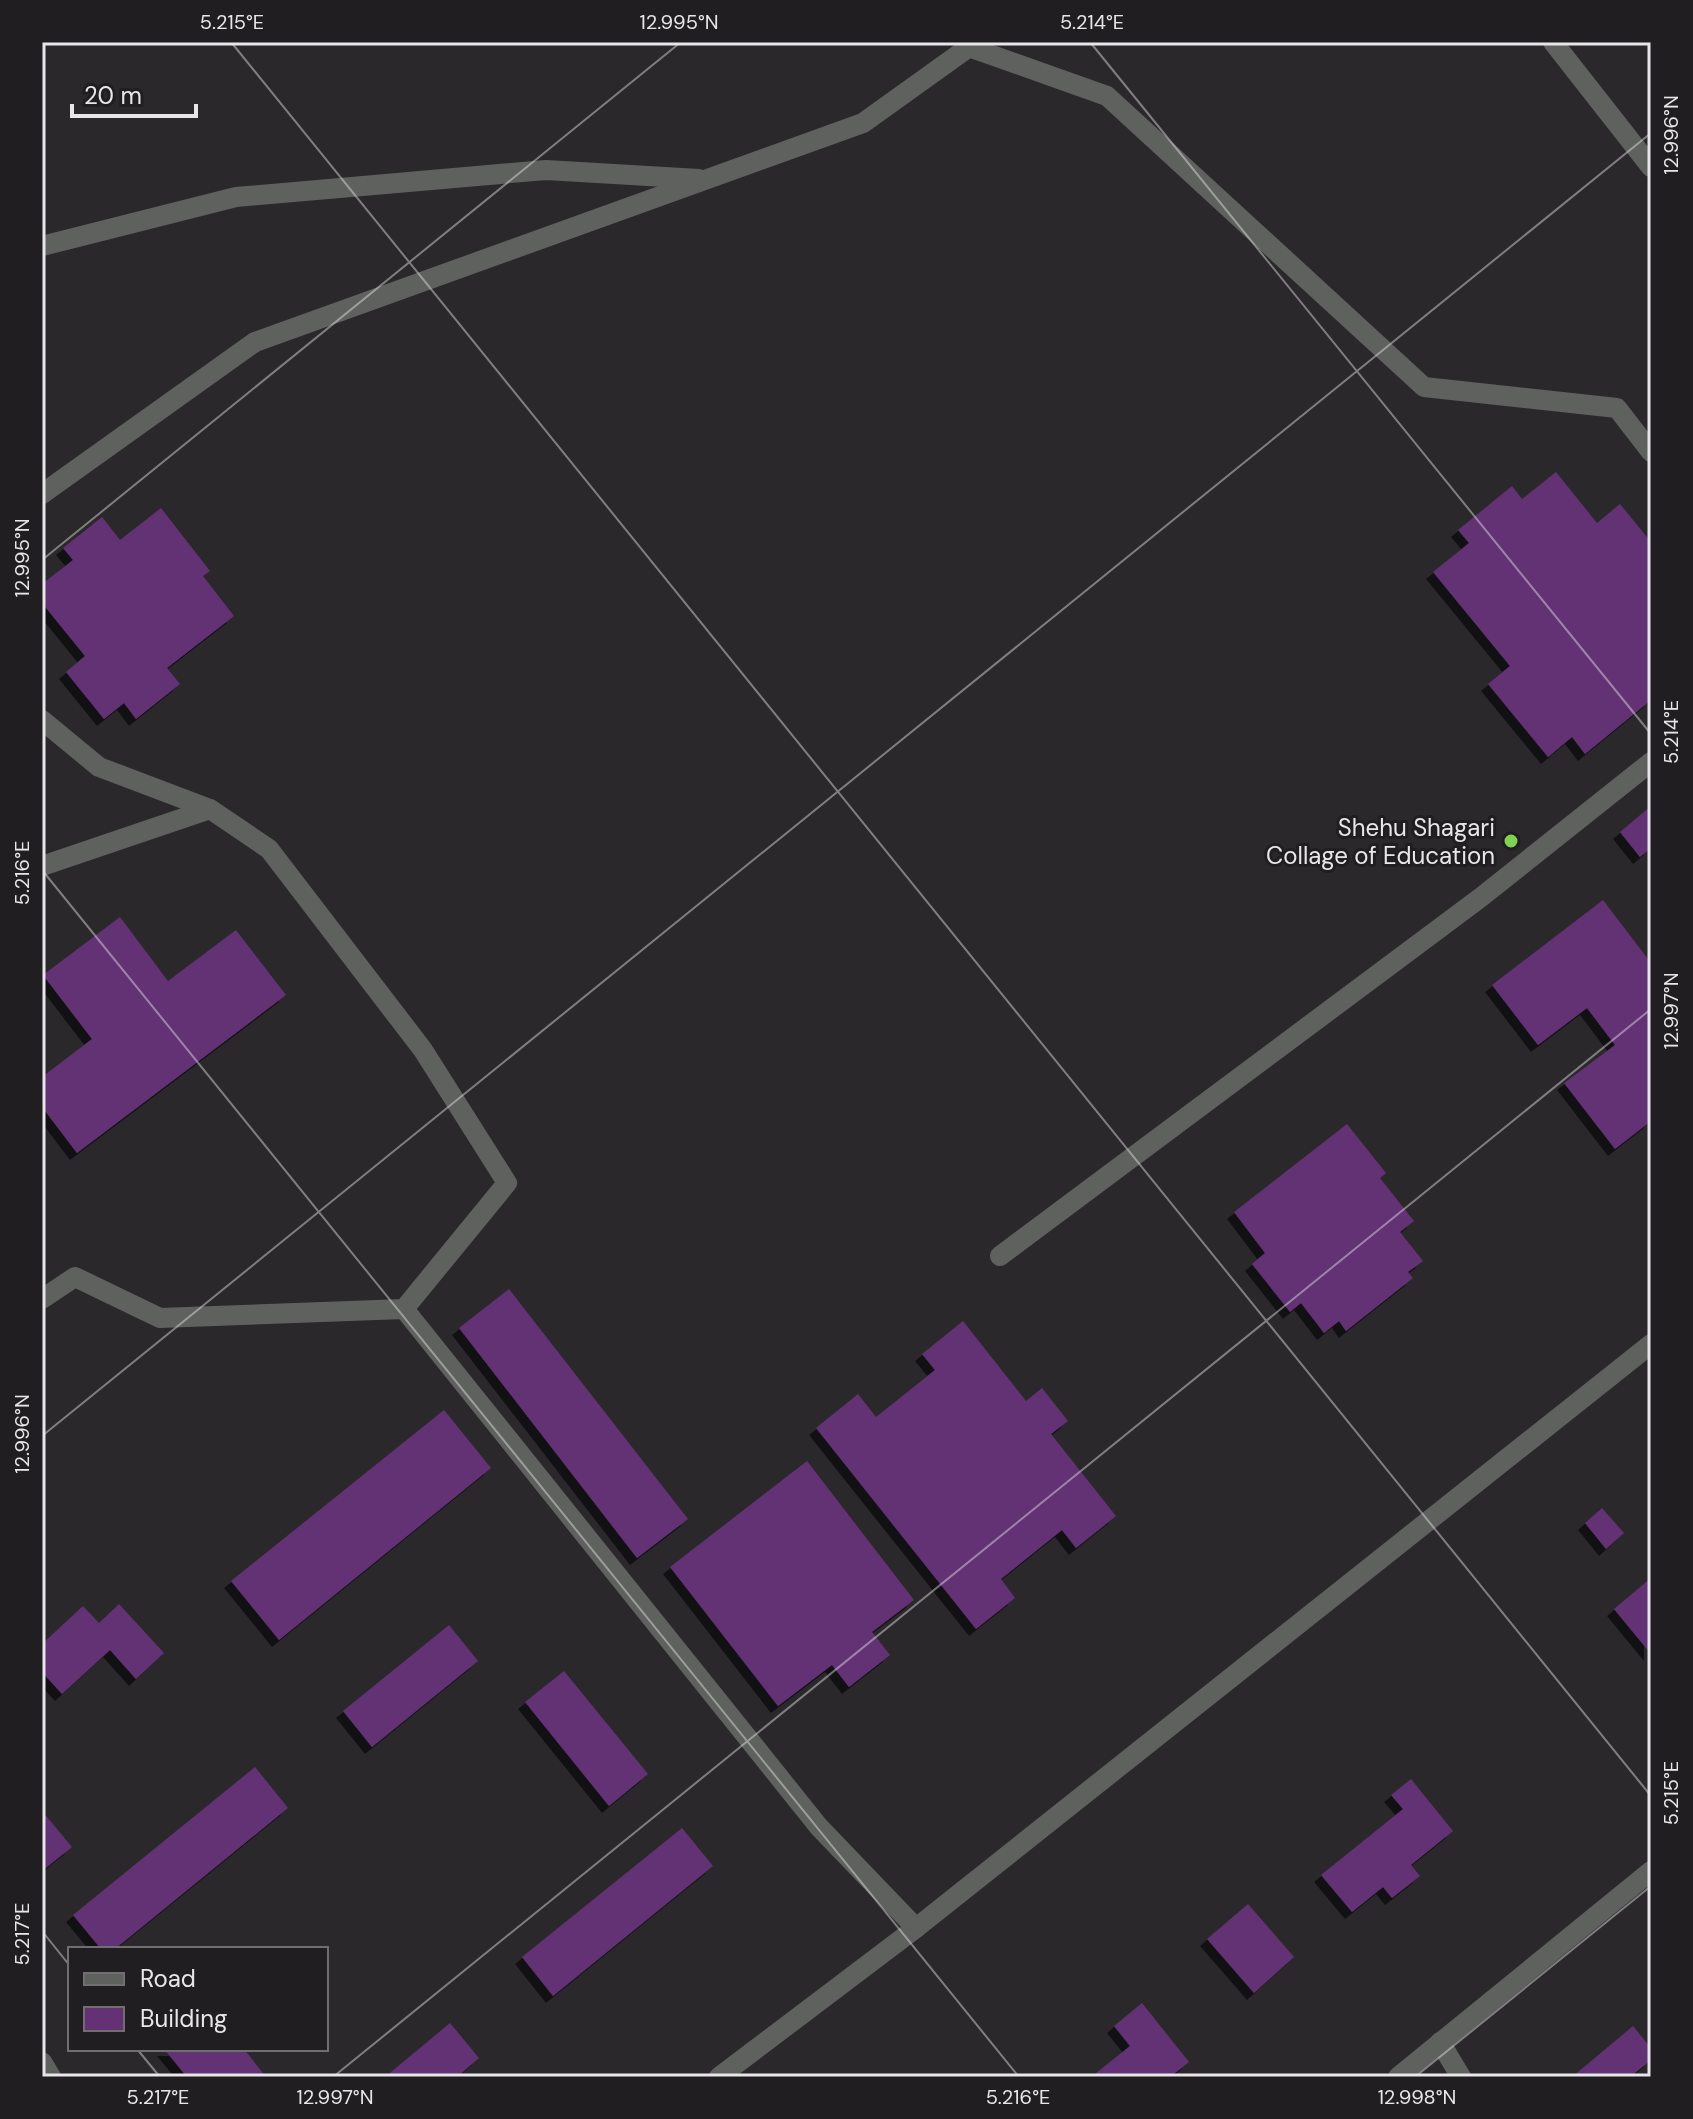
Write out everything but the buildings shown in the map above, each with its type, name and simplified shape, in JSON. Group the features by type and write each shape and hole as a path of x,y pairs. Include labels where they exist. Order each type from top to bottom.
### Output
{"street":[{"path":"1553,42 1650,164"},
{"path":"42,494 255,342 863,123 969,47 1107,96 1424,387 1617,408 1651,452"},
{"path":"42,246 236,197 546,170 707,179"},
{"path":"42,720 99,767 210,809 269,849 423,1050 507,1183 404,1309 160,1318 75,1277 42,1299"},
{"path":"1000,1256 1480,898 1651,762"},
{"path":"42,866 210,809"},
{"path":"404,1309 819,1827 916,1928"},
{"path":"719,2077 916,1928 1651,1344"},
{"path":"1398,2077 1651,1871"},
{"path":"1440,2042 1461,2077"},
{"path":"42,2062 51,2077"}],"place":[{"name":"Shehu Shagari Collage of Education","path":"1511,841"}]}
